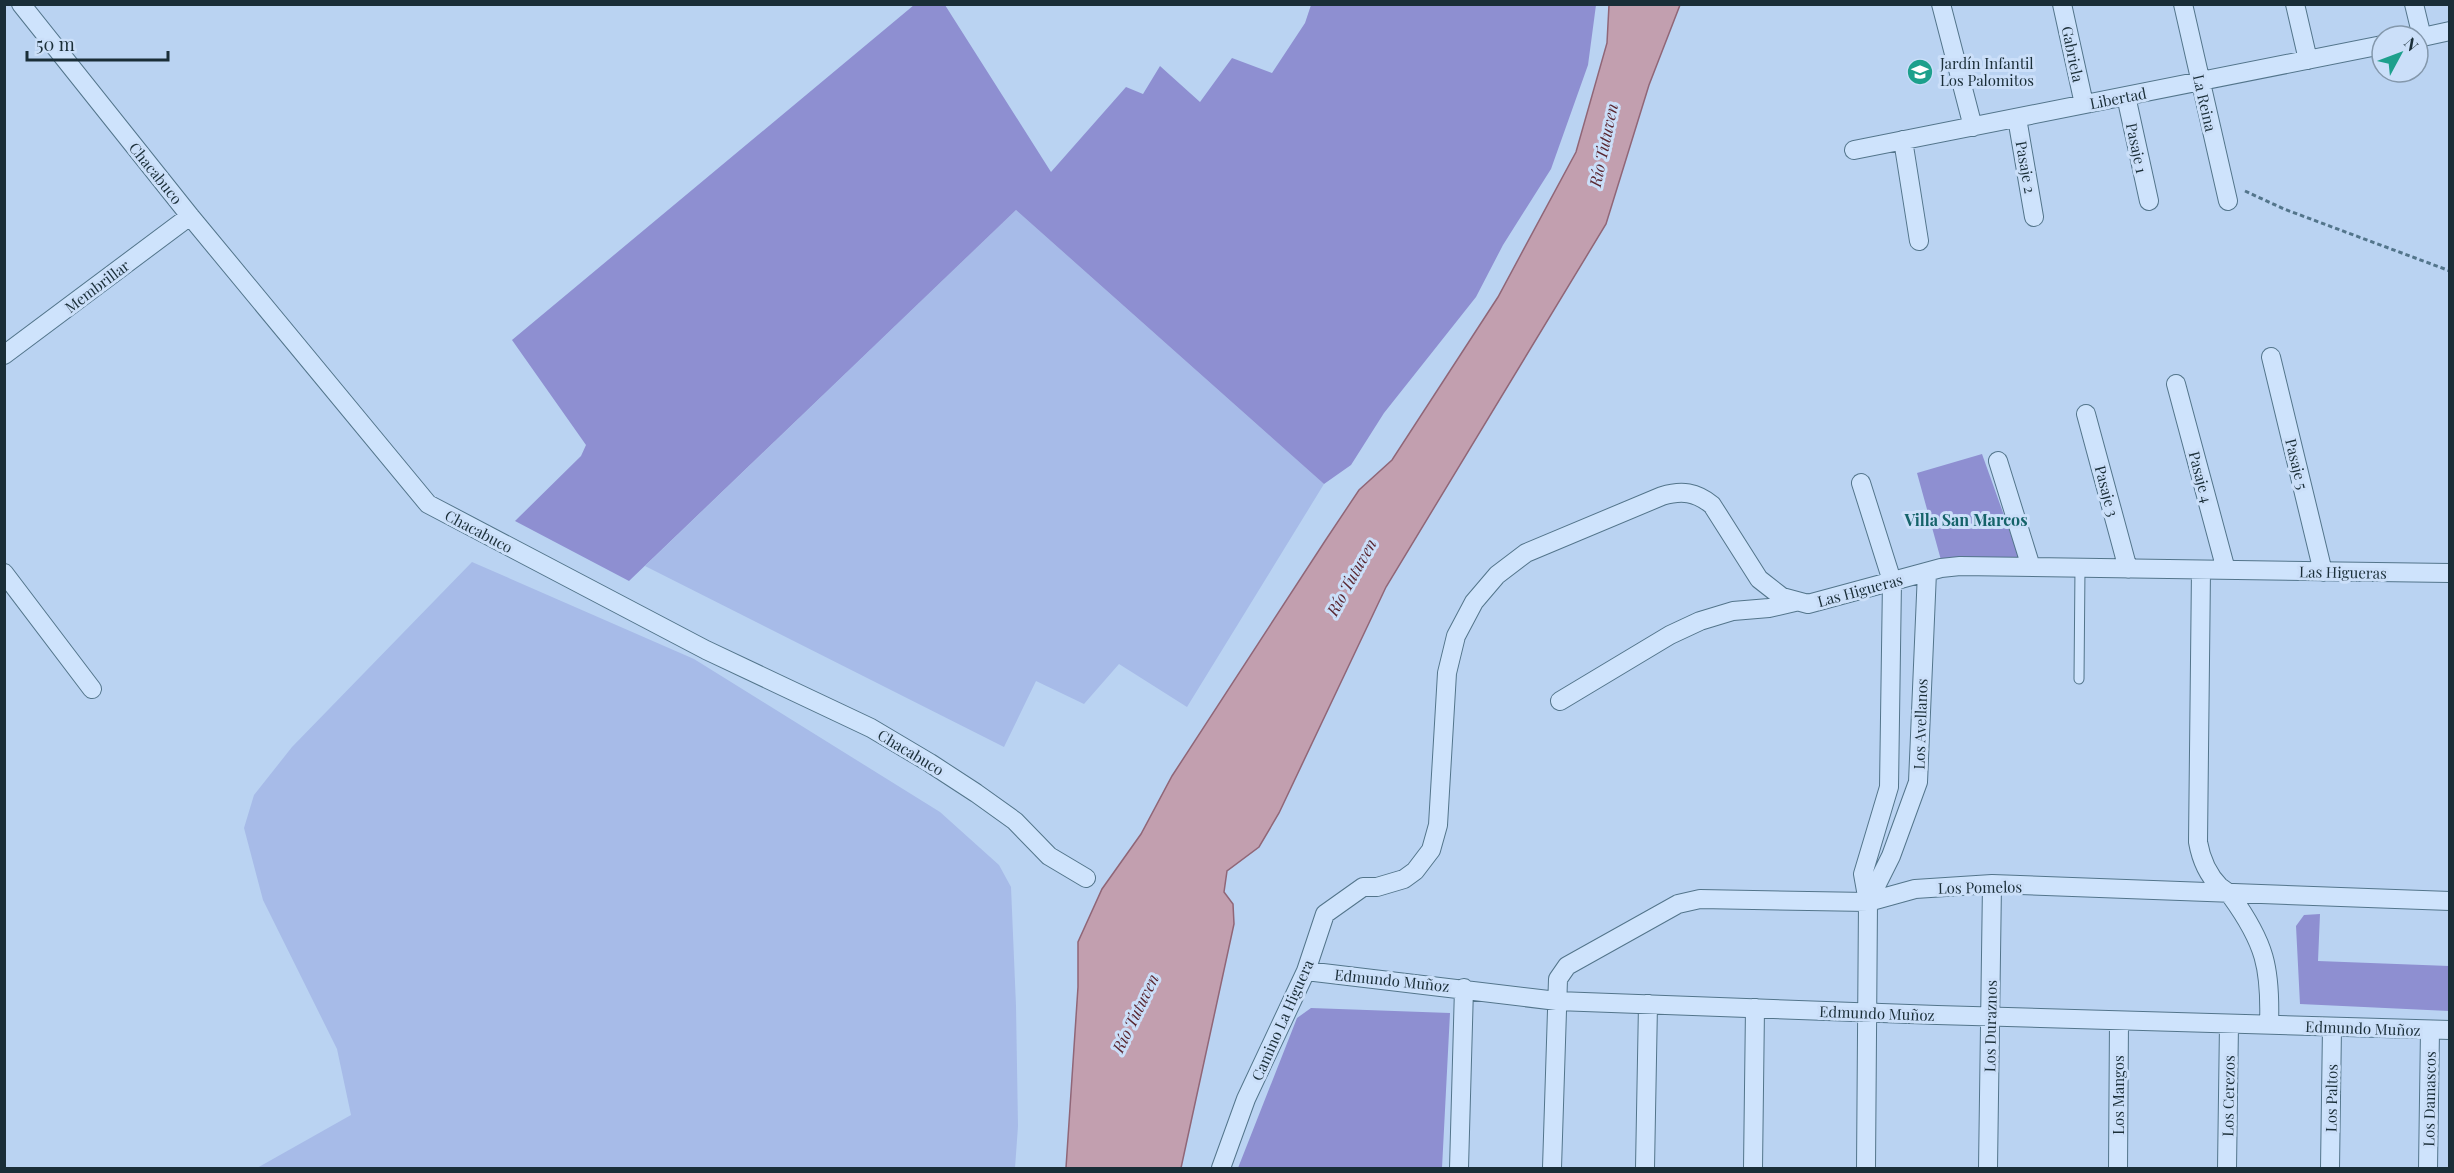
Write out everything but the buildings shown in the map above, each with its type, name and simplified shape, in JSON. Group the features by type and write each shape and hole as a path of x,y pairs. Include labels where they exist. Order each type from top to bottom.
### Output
{"street":[{"name":"Chacabuco","path":"21,4 190,216 428,504 706,650 871,728 976,793 1015,821 1049,856 1086,878"},
{"path":"1941,4 1973,127"},
{"name":"Gabriela","path":"2062,4 2084,104"},
{"name":"La Reina","path":"2183,4 2228,201"},
{"path":"2295,4 2308,60"},
{"path":"2414,4 2418,24"},
{"path":"2430,35 2450,31"},
{"name":"Libertad","path":"1854,150 2370,47"},
{"name":"Pasaje 1","path":"2126,96 2149,201"},
{"name":"Pasaje 2","path":"2017,118 2034,217"},
{"path":"1903,141 1919,241"},
{"name":"Membrillar","path":"4,355 190,216"},
{"name":"Pasaje 5","path":"2271,357 2323,572"},
{"name":"Pasaje 4","path":"2176,384 2226,570"},
{"name":"Pasaje 3","path":"2086,414 2128,569"},
{"path":"1998,461 2031,567"},
{"path":"1861,483 1892,581"},
{"name":"Las Higueras","path":"1363,887 1377,887 1404,879 1415,871 1431,850 1438,825 1447,673 1456,636 1474,602 1511,563 1526,553 1672,493 1693,494 1712,505 1759,579 1774,592 1795,602 1808,604 1927,572 1960,566 2450,573"},
{"path":"2201,570 2198,843 2209,872 2228,893 2255,934 2263,952 2270,983 2269,1025"},
{"name":"Los Avellanos","path":"1869,902 1891,856 1918,782 1927,572"},
{"path":"4,573 92,689"},
{"name":"Los Avellanos","path":"1866,1168 1869,902 1863,874 1888,787 1892,581"},
{"path":"1560,701 1670,635 1700,621 1733,611 1769,608 1795,602"},
{"name":"Los Pomelos","path":"1552,1168 1558,979 1567,966 1678,904 1700,899 1869,902 1915,889 1992,884 2450,901"},
{"name":"Los Duraznos","path":"1988,1168 1992,884"},
{"name":"Camino La Higuera","path":"1221,1168 1246,1099 1306,971 1325,914 1363,887"},
{"name":"Edmundo Muñoz","path":"1306,971 1464,988 1557,1001 1990,1017 2450,1030"},
{"path":"1459,1168 1464,988"},
{"path":"1645,1168 1648,1004"},
{"path":"1753,1168 1755,1008"},
{"name":"Los Mangos","path":"2118,1168 2119,1021"},
{"name":"Los Cerezos","path":"2227,1168 2229,1024"},
{"name":"Los Paltos","path":"2330,1168 2332,1027"},
{"name":"Los Damascos","path":"2428,1168 2430,1030"}],"lane":[{"path":"2079,679 2080,568"}],"path":[{"path":"2223,180 2284,209 2450,272"}],"shaded area":[{"path":"914,5 945,5 1051,172 1126,87 1143,94 1160,66 1200,102 1232,58 1272,73 1305,23 1311,5 1596,5 1588,65 1551,169 1503,245 1476,297 1384,413 1351,465 1324,484 1016,210 629,581 515,521 581,456 586,445 512,340"},
{"path":"1016,210 1324,484 1187,707 1119,664 1084,704 1036,681 1004,747 645,566"},
{"name":"Villa San Marcos","path":"1982,454 2020,560 1941,560 1917,473"},
{"path":"472,562 694,659 940,812 999,865 1011,887 1018,1126 1015,1168 257,1168 351,1115 337,1049 263,900 244,828 254,795 292,747"},
{"path":"2320,914 2318,961 2449,966 2449,1011 2300,1004 2296,926 2304,915"},
{"path":"1311,1008 1450,1013 1442,1168 1238,1168 1297,1018"}],"water":[{"name":"Río Tutuven","path":"1609,5 1680,5 1649,85 1606,224 1386,587 1279,813 1259,847 1227,871 1224,892 1233,904 1234,924 1181,1168 1066,1168 1078,987 1078,942 1102,889 1141,834 1172,776 1359,490 1392,460 1498,297 1576,152 1607,43"}],"place":[{"name":"Jardín Infantil Los Palomitos","path":"1920,72"}],"district":[{"name":"Villa San Marcos","path":"1966,519"}]}
